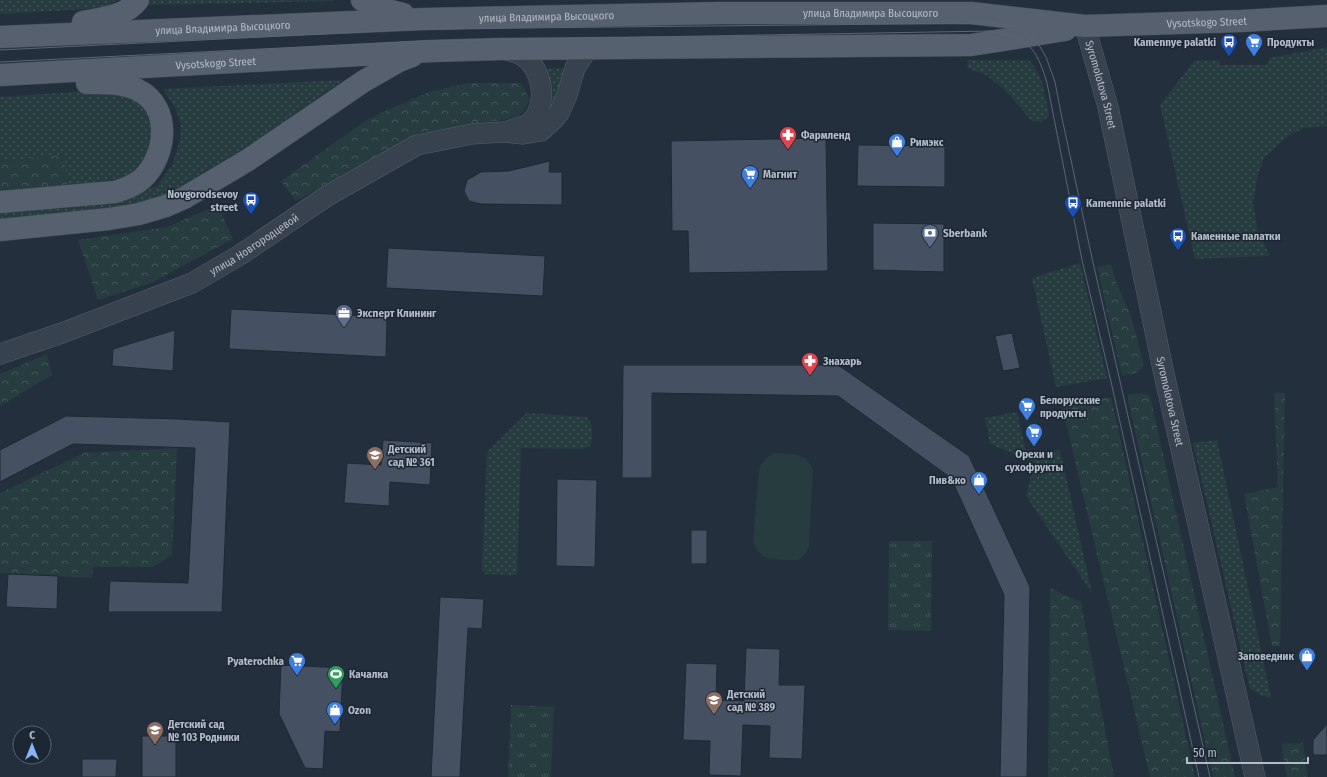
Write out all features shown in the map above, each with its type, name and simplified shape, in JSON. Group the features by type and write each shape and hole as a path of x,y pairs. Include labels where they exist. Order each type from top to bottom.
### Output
{"main road":[{"path":"29,35 43,30 114,16 133,6 138,0"},
{"path":"362,0 379,8 424,19"},
{"name":"улица Владимира Высоцкого","path":"0,37 424,19 721,13 971,13 1085,26"},
{"name":"Vysotskogo Street","path":"1085,26 1241,21 1327,16"},
{"path":"0,230 109,219 139,214 166,206 184,198 248,160 364,81 399,61 432,51 588,48 971,45 1017,37 1031,37 1085,26"},
{"name":"Vysotskogo Street","path":"0,76 432,51"},
{"path":"0,76 32,82 94,83 127,86 138,90 154,105 160,117 162,136 157,156 151,169 142,179 126,189 115,192 0,202"}],"street":[{"name":"Syromolotova Street","path":"1085,26 1108,107 1164,374 1256,777"},
{"name":"улица Новгородцевой","path":"0,354 62,334 192,283 240,254 327,196 417,145 472,134 503,132 523,134 541,131 559,113 566,99 575,68 588,48"},
{"name":"улица Новгородцевой","path":"501,49 524,56 535,69 540,82 542,94 539,111 528,124 503,132"}],"green space":[{"path":"0,0 117,0 104,8 0,14"},
{"path":"150,0 333,0 334,1 148,5"},
{"path":"1327,47 1326,126 1303,128 1287,137 1264,158 1258,175 1253,202 1258,232 1270,256 1195,259 1160,105 1194,61 1220,60 1220,65 1266,65 1270,58"},
{"path":"967,60 1029,60 1041,79 1049,116 1041,122 1032,121 1007,92 986,75 968,68"},
{"path":"575,68 564,103 528,124 535,69"},
{"path":"343,80 254,142 159,199 140,206 0,221 0,209 128,197 157,186 172,165 180,140 181,124 176,109 163,89"},
{"path":"468,83 521,83 530,100 519,117 417,133 296,201 281,181 368,119 429,92"},
{"path":"89,91 111,92 127,95 139,104 145,111 152,129 151,147 147,156 136,171 111,180 67,185 64,155 0,161 0,97"},
{"path":"64,155 67,185 0,190 0,161"},
{"path":"218,205 233,239 151,283 98,300 78,240 167,227"},
{"path":"1080,263 1107,378 1056,387 1032,278"},
{"path":"1111,264 1115,280 1130,313 1143,361 1142,368 1136,373 1122,376 1097,267"},
{"path":"47,354 52,375 0,406 0,374"},
{"path":"1143,393 1150,396 1235,777 1213,777 1127,395"},
{"path":"1274,393 1285,393 1280,646 1272,646 1244,494 1278,487"},
{"path":"1111,397 1195,777 1150,777 1062,406"},
{"path":"1017,412 1027,456 1060,450 1092,593 1026,496 1034,462 990,444 985,418"},
{"path":"527,413 587,417 591,424 592,431 590,446 583,449 521,448 517,573 515,575 485,574 482,569 487,452"},
{"path":"1217,440 1271,698 1260,695 1250,689 1193,443"},
{"path":"177,448 172,555 153,567 93,567 92,578 0,573 0,493 84,453"},
{"path":"775,453 792,454 803,457 807,460 813,470 809,546 801,558 797,560 779,560 762,556 753,542 759,468 766,458"},
{"path":"889,541 932,541 931,631 888,630"},
{"path":"1050,588 1081,602 1114,777 1048,777"},
{"path":"511,705 554,707 551,777 508,777"},
{"path":"1303,743 1308,777 1287,777 1281,744"}],"building":[{"path":"826,138 828,271 689,273 688,231 672,231 671,141"},
{"path":"858,145 945,146 945,187 857,186"},
{"path":"550,161 549,172 562,172 562,205 481,204 469,201 464,191 467,180 481,172 509,171"},
{"path":"873,223 944,224 944,272 873,270"},
{"path":"388,248 545,256 543,296 386,288"},
{"path":"231,309 387,317 386,357 229,349"},
{"path":"175,330 173,371 112,366 113,349"},
{"path":"1012,333 1020,368 1003,371 995,336"},
{"path":"623,365 838,365 969,456 1030,587 1027,777 1000,777 1004,595 951,478 838,396 652,393 652,478 622,478"},
{"path":"66,416 230,422 222,612 108,612 110,581 188,583 195,448 73,444 0,482 0,450"},
{"path":"383,440 432,443 430,485 390,482 389,506 344,503 347,463 381,465"},
{"path":"557,479 597,480 595,567 556,566"},
{"path":"691,530 707,530 707,564 691,564"},
{"path":"8,574 58,576 57,609 6,607"},
{"path":"440,597 484,599 482,629 468,628 460,777 431,777"},
{"path":"746,648 780,649 779,685 805,685 802,759 769,758 770,726 743,725 741,776 709,775 710,741 683,740 686,663 717,664 716,700 744,701"},
{"path":"281,665 343,668 340,732 325,731 323,769 305,768 279,714"},
{"path":"1327,724 1327,755 1313,755 1313,740"},
{"path":"142,736 176,736 176,777 142,777"},
{"path":"82,759 117,759 116,777 82,777"}],"tram line":[{"path":"0,50 423,29 990,23 1015,27 1031,37 1039,45 1046,57 1055,82 1092,258 1210,777"},
{"path":"0,62 422,41 990,31 1022,41 1029,46 1039,60 1047,83 1082,260 1112,386 1199,777"}],"place":[{"name":"Kamennye palatki","path":"1229,57"},
{"name":"Продукты","path":"1254,57"},
{"name":"Фармленд","path":"788,150"},
{"name":"Римэкс","path":"897,157"},
{"name":"Магнит","path":"750,189"},
{"name":"Novgorodsevoy street","path":"251,215"},
{"name":"Kamennie palatki","path":"1073,218"},
{"name":"Sberbank","path":"930,248"},
{"name":"Каменные палатки","path":"1178,251"},
{"name":"Эксперт Клининг","path":"344,328"},
{"name":"Знахарь","path":"810,376"},
{"name":"Белорусские продукты","path":"1027,421"},
{"name":"Орехи и сухофрукты","path":"1034,447"},
{"name":"Детский сад № 361","path":"375,470"},
{"name":"Пив&ко","path":"979,495"},
{"name":"Заповедник","path":"1307,671"},
{"name":"Pyaterochka","path":"297,676"},
{"name":"Качалка","path":"336,689"},
{"name":"Детский сад № 389","path":"714,715"},
{"name":"Ozon","path":"335,725"},
{"name":"Детский сад № 103 Родники","path":"155,745"}]}
